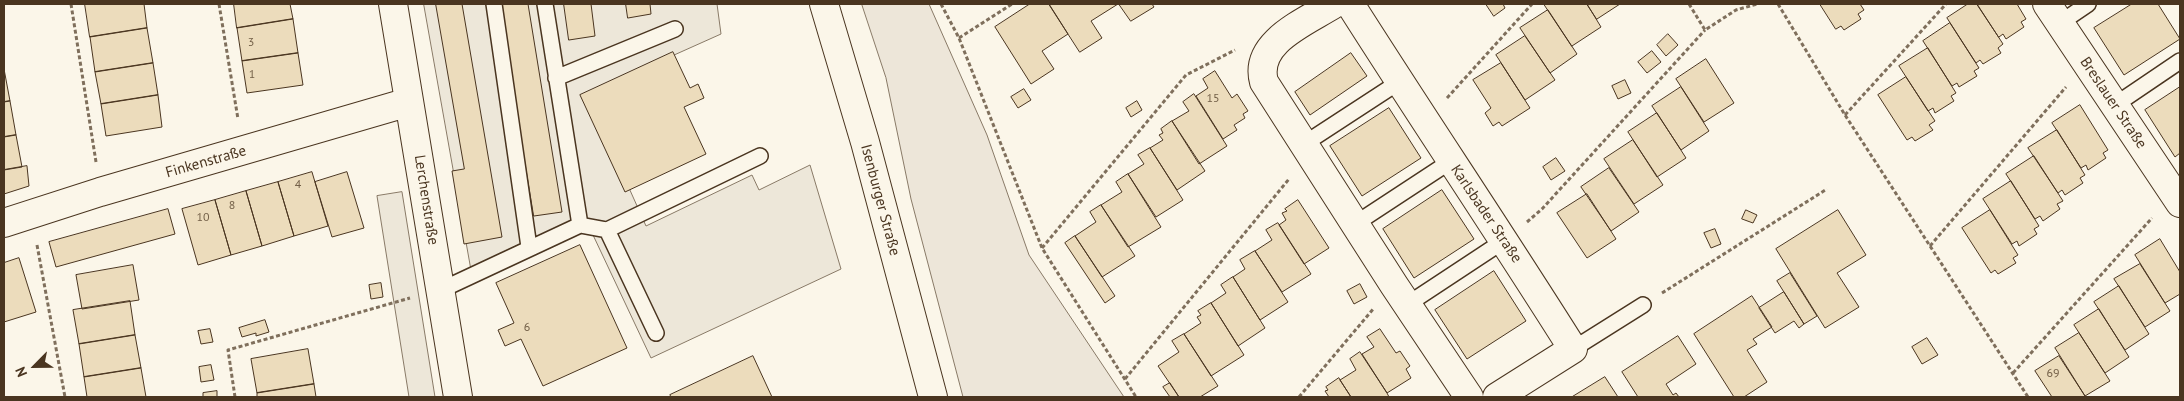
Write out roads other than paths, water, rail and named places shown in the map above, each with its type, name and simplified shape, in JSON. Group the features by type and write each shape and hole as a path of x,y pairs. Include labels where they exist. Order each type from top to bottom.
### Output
{"street":[{"name":"Lerchenstraße","path":"393,4 458,397"},
{"name":"Isenburger Straße","path":"824,4 865,142 933,397"},
{"path":"1334,4 1270,46 1261,72 1264,82 1469,397"},
{"name":"Karlsbader Straße","path":"1350,4 1399,82 1505,240 1573,349"},
{"name":"Breslauer Straße","path":"2053,13 2176,192"},
{"name":"Finkenstraße","path":"4,223 100,192 244,152 409,102"},
{"path":"1497,397 1573,349"}],"lane":[{"path":"494,4 528,247"},
{"path":"545,4 580,225"},
{"path":"2053,13 2088,4"},
{"path":"556,78 675,29"},
{"path":"2115,105 2180,62"},
{"path":"1307,149 1399,82"},
{"path":"441,290 528,247 580,225 607,230 760,156"},
{"path":"1355,224 1451,161"},
{"path":"607,230 656,333"},
{"path":"1401,294 1505,240"},
{"path":"1573,349 1643,305"}]}
